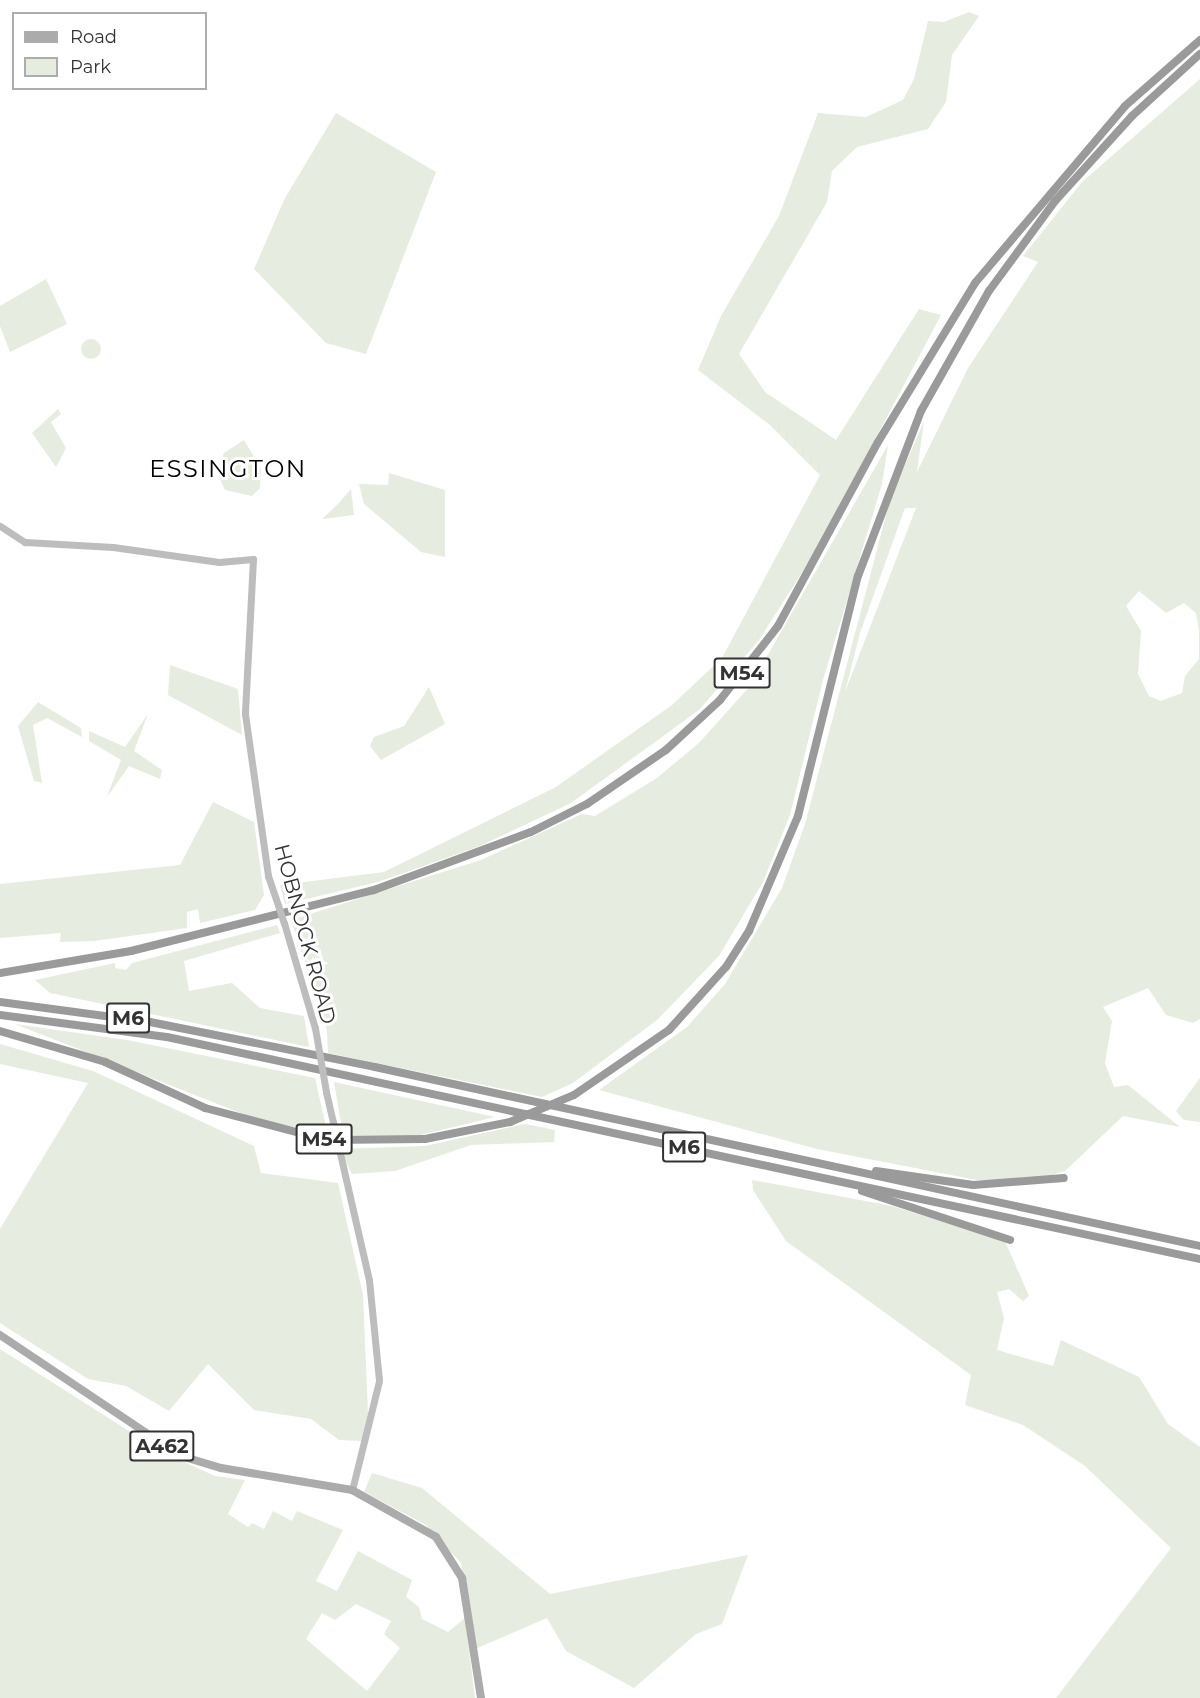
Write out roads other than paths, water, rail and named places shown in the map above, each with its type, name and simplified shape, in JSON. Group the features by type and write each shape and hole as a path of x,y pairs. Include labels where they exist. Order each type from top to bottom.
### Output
{"highway":[{"name":"M54","path":"0,973 131,951 385,886 531,832 587,804 666,750 720,700 778,626 878,442 975,283 1125,106 1200,40"},
{"name":"M54","path":"0,1031 105,1062 205,1108 326,1140 425,1139 510,1122 574,1095 669,1030 726,967 749,931 798,816 858,576 921,411 989,291 1055,201 1132,116 1200,54"},
{"name":"M6","path":"0,1002 150,1022 1200,1246"},
{"name":"M6","path":"0,1016 167,1037 801,1172 1200,1260"},
{"path":"805,1161 974,1185 1064,1178"},
{"path":"801,1172 1010,1240"}],"main road":[{"name":"HOBNOCK ROAD","path":"0,526 17,539 219,562 253,559 245,703 268,876 315,1028 326,1092 369,1280 379,1381 352,1490"},
{"name":"A462","path":"0,1335 181,1456 221,1468 352,1490 424,1528 455,1560 481,1698"}],"district":[{"name":"ESSINGTON","path":"228,469"}]}
